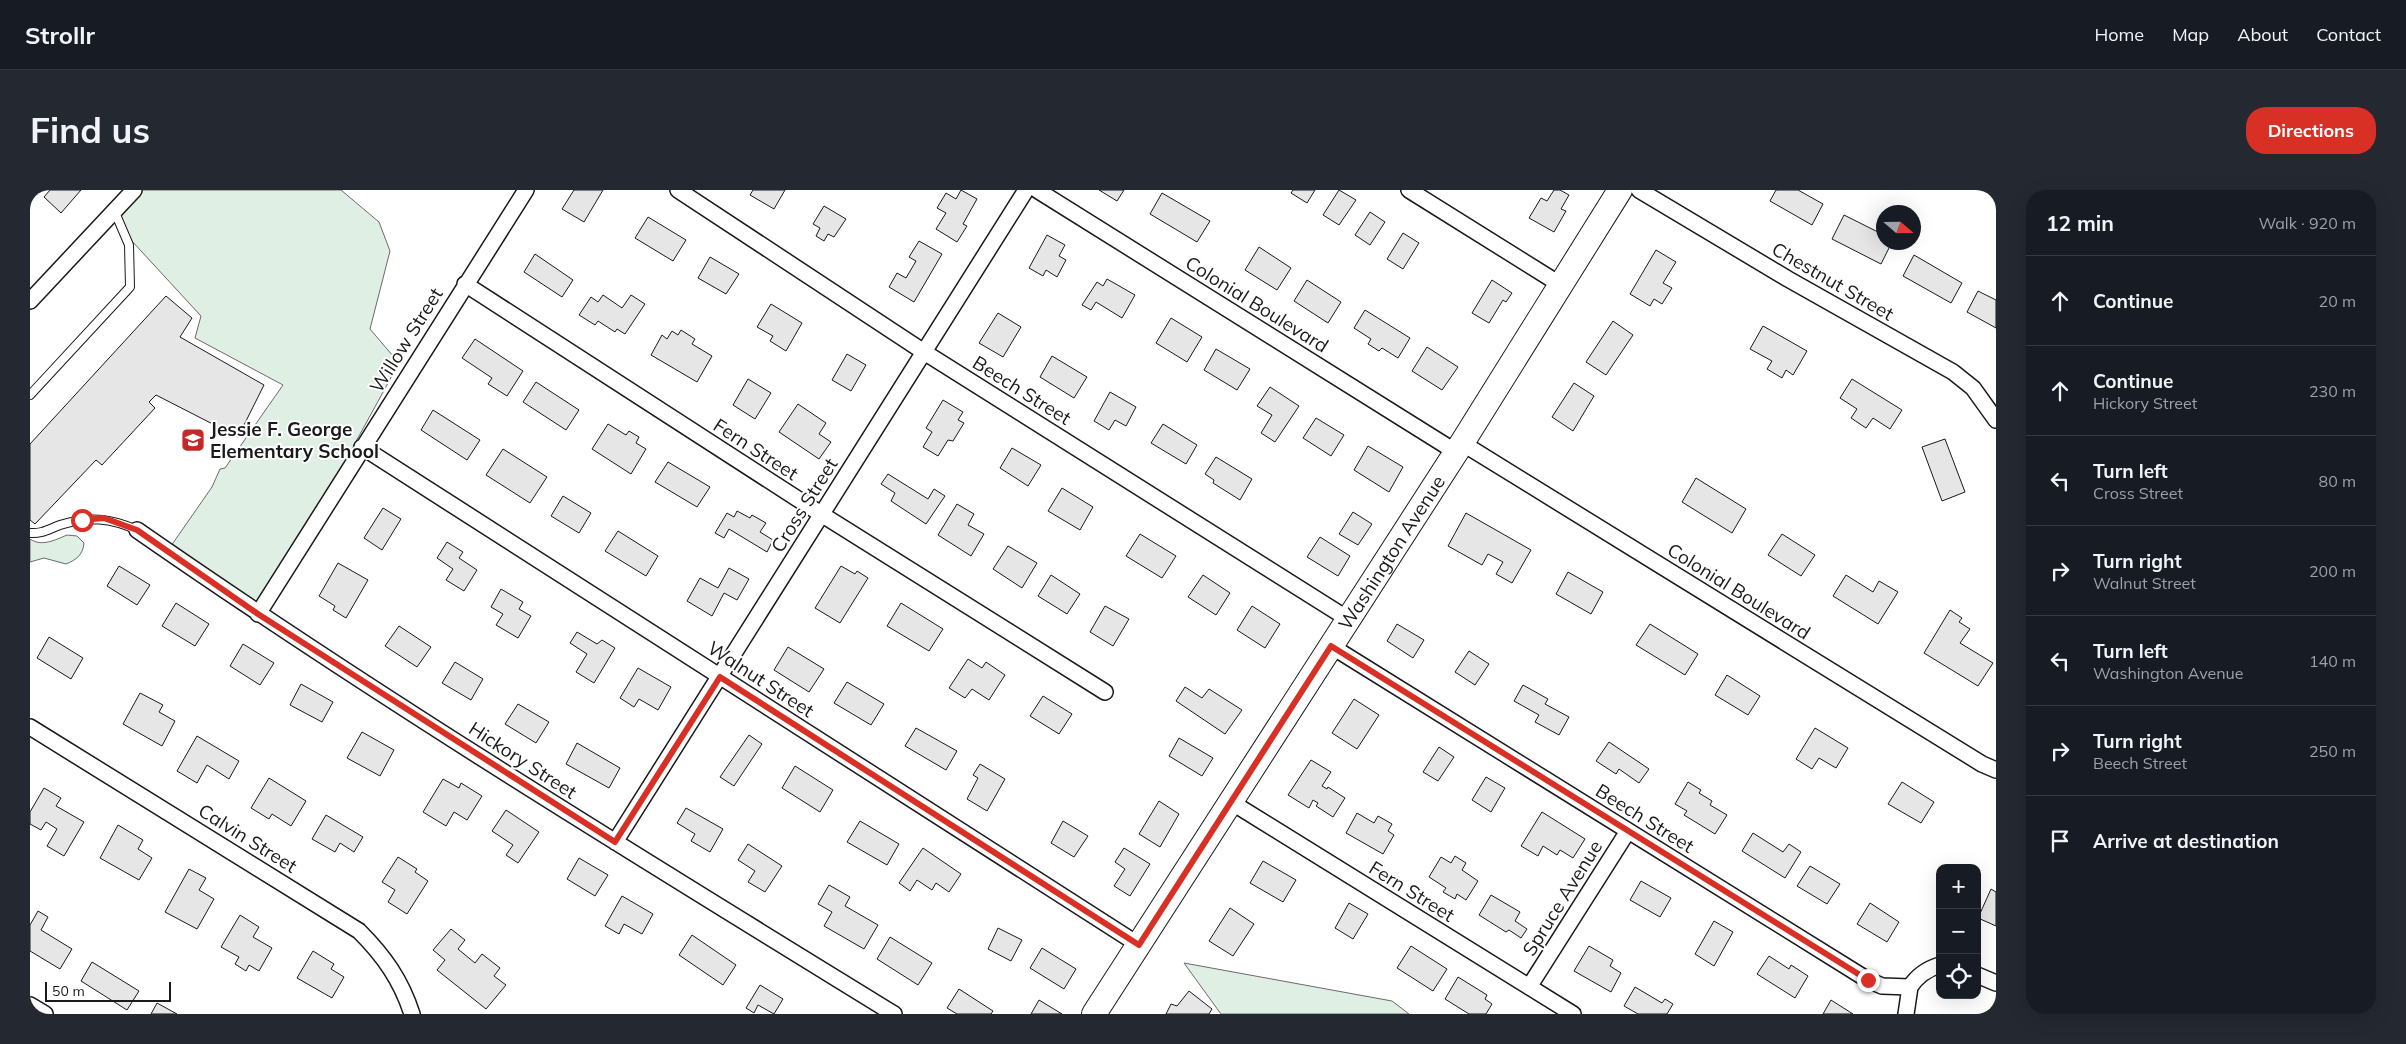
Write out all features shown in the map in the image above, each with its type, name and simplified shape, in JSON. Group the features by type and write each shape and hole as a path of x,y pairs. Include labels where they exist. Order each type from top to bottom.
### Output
{"main road":[{"name":"Washington Avenue","path":"1094,1014 1459,448 1620,190"}],"street":[{"path":"30,301 134,190"},
{"name":"Willow Street","path":"258,614 526,190"},
{"name":"Beech Street","path":"678,190 924,352 1348,619"},
{"name":"Cross Street","path":"615,842 1026,190"},
{"name":"Colonial Boulevard","path":"1037,190 1459,448 1982,764 1996,770"},
{"path":"1409,190 1562,285"},
{"name":"Chestnut Street","path":"1639,190 1788,279 1952,372 1973,388 1996,420"},
{"name":"Fern Street","path":"465,284 821,514 1105,692"},
{"name":"Walnut Street","path":"362,447 1139,945"},
{"name":"Hickory Street","path":"137,530 258,614 615,842 894,1014"},
{"name":"Beech Street","path":"1331,646 1868,980 1882,986 1910,987"},
{"name":"Calvin Street","path":"30,727 359,931 379,951 395,974 412,1014"},
{"name":"Fern Street","path":"1231,802 1573,1014"},
{"name":"Spruce Avenue","path":"1529,987 1628,831"},
{"path":"1906,1014 1910,987 1930,968 1936,966"},
{"path":"1981,977 1996,983"},
{"path":"30,1005 45,1014"}],"lane":[{"path":"30,395 130,287 129,245 114,210"},
{"path":"30,533 45,532 82,520 104,518 137,530"}],"green space":[{"path":"136,190 341,190 379,222 390,251 370,329 399,363 313,520 258,607 164,556 212,487 220,469 225,468 283,385 195,338 201,316 107,214"},
{"path":"67,535 77,536 84,543 81,554 76,559 66,564 44,558 30,562 30,539 44,543"},
{"path":"1184,963 1392,1001 1409,1014 1221,1014"}],"building":[{"path":"50,190 81,190 61,213 44,197"},
{"path":"574,190 603,190 584,222 562,209"},
{"path":"753,190 785,190 774,209 750,195"},
{"path":"961,190 977,199 963,224 967,226 957,242 936,229 946,213 937,208 946,193 956,199"},
{"path":"1099,190 1124,190 1117,201"},
{"path":"1293,190 1315,190 1307,203 1291,193"},
{"path":"1339,190 1356,200 1339,225 1323,215"},
{"path":"1554,190 1560,190 1569,195 1561,209 1566,211 1554,232 1529,218 1541,198 1547,201"},
{"path":"1776,190 1798,190 1823,204 1812,225 1770,201"},
{"path":"1162,193 1210,221 1197,242 1150,214"},
{"path":"824,206 846,219 834,237 828,234 824,241 816,236 820,228 813,224"},
{"path":"1370,212 1385,222 1370,245 1355,235"},
{"path":"1844,215 1876,231 1876,250 1888,250 1881,264 1832,239"},
{"path":"648,217 686,240 673,261 635,238"},
{"path":"1403,233 1419,243 1403,269 1387,259"},
{"path":"1047,235 1065,245 1059,256 1066,260 1057,277 1046,270 1043,276 1029,268"},
{"path":"919,241 942,254 914,302 889,287 897,273 906,278 916,261 909,257"},
{"path":"1259,247 1291,268 1277,290 1245,270"},
{"path":"1656,250 1676,262 1663,283 1672,288 1662,304 1654,299 1650,306 1630,294"},
{"path":"535,254 573,280 562,297 524,272"},
{"path":"1914,255 1962,283 1951,303 1903,276"},
{"path":"710,257 739,274 726,294 698,278"},
{"path":"1107,279 1135,295 1122,318 1096,302 1091,310 1082,305 1097,282 1103,286"},
{"path":"1307,280 1341,302 1328,323 1294,301"},
{"path":"1492,280 1512,293 1506,302 1503,300 1489,323 1472,313"},
{"path":"1978,291 1996,300 1996,328 1967,312"},
{"path":"603,295 622,308 631,295 645,304 625,334 617,329 615,332 598,321 595,325 579,315 591,297 598,302"},
{"path":"166,296 192,318 180,337 264,385 238,437 156,395 149,402 155,408 102,465 96,460 35,524 30,520 30,444"},
{"path":"771,304 802,323 786,351 770,341 773,336 757,327"},
{"path":"1365,310 1410,338 1398,358 1382,348 1379,351 1368,344 1371,339 1354,328"},
{"path":"998,313 1021,327 1003,357 979,343"},
{"path":"1171,318 1202,337 1187,362 1156,343"},
{"path":"1613,321 1633,335 1606,375 1586,362"},
{"path":"1763,326 1807,351 1793,375 1786,370 1782,378 1767,369 1772,361 1750,349"},
{"path":"681,330 695,339 692,344 712,356 697,382 651,355 662,335 667,339 672,331 678,335"},
{"path":"475,339 523,371 507,396 488,384 492,378 462,358"},
{"path":"1427,347 1458,367 1442,390 1412,371"},
{"path":"1216,349 1250,369 1237,390 1204,370"},
{"path":"847,354 866,365 851,391 832,380"},
{"path":"1052,356 1087,377 1074,398 1040,377"},
{"path":"748,379 771,393 755,419 733,405"},
{"path":"1852,379 1902,410 1890,429 1873,418 1866,428 1851,418 1857,409 1840,398"},
{"path":"536,382 579,410 566,430 523,402"},
{"path":"1574,383 1594,396 1573,431 1552,417"},
{"path":"1270,387 1299,406 1275,442 1261,433 1272,415 1257,406"},
{"path":"1110,392 1136,407 1126,426 1115,420 1109,430 1094,421"},
{"path":"943,400 963,412 958,420 964,423 953,441 948,440 938,456 923,447 932,432 926,428"},
{"path":"798,404 826,423 819,434 831,442 819,459 779,432"},
{"path":"433,410 480,440 467,460 421,430"},
{"path":"1316,418 1344,435 1331,456 1303,438"},
{"path":"608,424 626,435 629,431 639,437 636,443 646,449 631,474 592,449"},
{"path":"1163,424 1197,445 1186,464 1151,443"},
{"path":"1945,439 1965,492 1942,501 1922,447"},
{"path":"1368,446 1403,467 1389,492 1354,470"},
{"path":"1012,448 1041,465 1028,486 1000,468"},
{"path":"503,449 547,477 530,503 486,475"},
{"path":"1216,457 1252,479 1240,500 1213,483 1214,480 1205,474"},
{"path":"668,462 710,487 697,507 655,482"},
{"path":"888,474 928,499 934,489 945,496 926,524 891,501 895,493 881,484"},
{"path":"1696,478 1746,509 1732,533 1682,502"},
{"path":"1062,488 1093,507 1080,530 1048,511"},
{"path":"563,496 591,513 579,533 551,516"},
{"path":"957,504 974,514 968,525 984,534 971,556 938,535"},
{"path":"383,508 401,519 382,550 364,538"},
{"path":"737,511 750,518 752,515 766,523 760,532 773,540 767,552 729,529 724,538 715,533 727,513 734,517"},
{"path":"1353,512 1372,524 1358,545 1339,534"},
{"path":"1466,513 1531,550 1512,583 1496,574 1503,562 1488,554 1482,565 1448,546"},
{"path":"618,531 658,556 646,576 605,551"},
{"path":"1140,534 1176,556 1162,578 1126,556"},
{"path":"1782,534 1815,555 1801,576 1768,555"},
{"path":"1320,537 1350,556 1338,576 1307,557"},
{"path":"447,542 463,552 459,558 477,570 464,591 446,580 453,569 437,558"},
{"path":"1008,546 1037,563 1022,588 993,569"},
{"path":"338,563 368,580 346,618 333,610 335,606 319,596"},
{"path":"119,566 150,585 137,605 107,586"},
{"path":"841,566 855,574 857,571 868,578 840,623 815,608"},
{"path":"729,568 749,579 737,600 724,593 712,616 687,601 700,578 718,588"},
{"path":"1568,572 1603,592 1591,614 1556,594"},
{"path":"1051,575 1080,594 1067,614 1038,596"},
{"path":"1203,575 1230,593 1216,615 1188,597"},
{"path":"1846,575 1873,592 1879,581 1898,592 1878,624 1833,596"},
{"path":"501,589 523,602 519,609 531,616 518,638 496,625 503,614 491,607"},
{"path":"176,603 209,624 195,646 162,626"},
{"path":"901,603 943,629 929,651 887,626"},
{"path":"1105,606 1129,619 1113,646 1090,632"},
{"path":"1252,606 1280,624 1265,648 1237,630"},
{"path":"1950,610 1962,618 1959,622 1970,629 1960,643 1993,663 1978,686 1924,653"},
{"path":"1397,624 1424,640 1413,658 1387,641"},
{"path":"1650,624 1698,654 1685,675 1636,645"},
{"path":"399,626 431,647 417,667 385,646"},
{"path":"577,632 597,644 602,640 615,648 594,683 576,672 587,654 570,643"},
{"path":"49,637 83,658 71,679 37,658"},
{"path":"243,644 274,663 260,685 230,666"},
{"path":"788,647 824,669 809,692 774,670"},
{"path":"1469,651 1489,664 1475,685 1455,672"},
{"path":"968,659 982,668 986,662 1005,675 989,700 972,689 965,698 949,688"},
{"path":"455,662 483,679 471,700 442,683"},
{"path":"638,668 671,687 658,710 639,699 634,707 620,698"},
{"path":"1727,675 1760,696 1748,715 1715,695"},
{"path":"847,682 884,704 871,725 834,703"},
{"path":"301,684 333,702 322,722 290,705"},
{"path":"1523,685 1548,699 1545,704 1569,717 1559,735 1535,722 1539,715 1514,701"},
{"path":"1185,687 1202,698 1209,689 1242,710 1225,734 1176,701"},
{"path":"140,693 163,705 159,712 175,721 162,746 123,724"},
{"path":"1043,696 1072,714 1059,734 1030,716"},
{"path":"1354,699 1379,715 1357,749 1332,733"},
{"path":"518,704 549,722 536,743 505,724"},
{"path":"916,728 957,751 946,770 905,746"},
{"path":"1815,728 1848,748 1836,768 1819,758 1812,769 1796,759"},
{"path":"362,732 394,750 380,776 347,758"},
{"path":"749,735 762,744 734,786 720,777"},
{"path":"197,736 239,761 229,779 207,765 197,783 177,771"},
{"path":"1179,738 1213,758 1202,776 1169,756"},
{"path":"1609,742 1649,769 1639,783 1619,769 1616,774 1596,761"},
{"path":"577,743 620,768 609,788 566,764"},
{"path":"1439,747 1454,757 1438,781 1423,772"},
{"path":"1311,760 1331,772 1322,786 1327,789 1328,787 1345,798 1333,817 1316,806 1318,803 1313,800 1309,808 1288,795"},
{"path":"980,764 1005,779 987,811 967,799 978,778 973,775"},
{"path":"795,766 833,790 820,812 782,788"},
{"path":"1486,777 1505,788 1491,812 1472,800"},
{"path":"269,778 306,801 291,826 272,814 269,819 251,808"},
{"path":"443,779 459,788 461,783 482,796 467,820 454,812 446,826 423,812"},
{"path":"1688,782 1701,790 1699,793 1712,801 1710,805 1727,815 1715,834 1684,815 1687,811 1675,804"},
{"path":"1902,782 1934,802 1921,823 1888,804"},
{"path":"44,788 61,798 56,806 84,822 64,856 47,846 57,829 46,822 41,830 30,824 30,812"},
{"path":"1159,801 1179,814 1160,847 1139,834"},
{"path":"686,808 723,829 710,852 691,841 695,834 677,823"},
{"path":"506,810 539,832 518,863 506,855 513,845 492,831"},
{"path":"1542,812 1585,839 1573,858 1560,850 1557,855 1543,846 1538,856 1521,846"},
{"path":"1357,813 1374,823 1378,816 1392,824 1388,831 1394,835 1383,854 1346,833"},
{"path":"326,815 363,837 354,852 340,843 335,852 312,839"},
{"path":"860,821 899,844 887,865 847,842"},
{"path":"1063,821 1088,836 1074,857 1051,843"},
{"path":"118,825 143,840 138,849 152,858 139,880 100,858"},
{"path":"1753,833 1783,852 1789,844 1801,852 1785,878 1742,851"},
{"path":"748,844 782,866 765,892 748,882 755,871 738,860"},
{"path":"923,848 961,874 949,892 936,883 932,890 917,880 910,891 899,883"},
{"path":"1124,848 1150,864 1130,896 1114,886 1125,869 1115,862"},
{"path":"1455,856 1466,863 1462,870 1478,881 1466,900 1457,894 1455,899 1443,892 1446,888 1429,877 1441,857 1451,863"},
{"path":"398,857 417,869 415,872 428,881 407,914 388,902 395,890 382,882"},
{"path":"579,858 608,875 595,896 567,879"},
{"path":"1263,861 1296,880 1283,902 1250,883"},
{"path":"1810,866 1840,884 1827,904 1797,886"},
{"path":"189,869 206,878 199,890 214,899 197,929 165,912"},
{"path":"1641,881 1671,898 1660,917 1630,900"},
{"path":"829,885 850,897 845,906 878,925 864,949 824,926 832,912 818,904"},
{"path":"1991,889 1996,892 1996,926 1981,919 1981,911"},
{"path":"1491,895 1520,912 1515,921 1527,929 1521,938 1509,930 1506,932 1479,915"},
{"path":"622,896 653,914 642,934 624,924 619,934 605,926"},
{"path":"1349,903 1368,914 1353,939 1335,928"},
{"path":"1870,903 1899,922 1887,942 1857,924"},
{"path":"1230,908 1254,924 1233,956 1209,941"},
{"path":"38,911 48,917 41,930 72,949 60,969 30,951 30,925"},
{"path":"240,915 259,927 253,937 272,948 259,971 249,965 246,971 235,964 239,957 221,947"},
{"path":"1714,921 1733,932 1714,966 1695,954"},
{"path":"998,928 1022,940 1011,961 988,949"},
{"path":"451,929 465,940 458,949 475,963 482,954 500,968 494,976 506,985 486,1009 437,970 445,960 433,950"},
{"path":"692,935 736,965 723,985 679,955"},
{"path":"890,937 932,963 918,985 877,959"},
{"path":"1411,946 1447,969 1433,991 1397,968"},
{"path":"1589,946 1613,960 1610,966 1621,973 1611,992 1574,971"},
{"path":"1042,948 1076,969 1064,989 1030,968"},
{"path":"313,951 334,964 331,969 344,977 332,998 297,978"},
{"path":"1769,956 1789,969 1791,965 1808,976 1795,998 1757,974"},
{"path":"92,962 139,991 127,1010 81,981"},
{"path":"1458,977 1487,995 1485,999 1492,1004 1486,1014 1469,1014 1445,999"},
{"path":"760,985 783,999 774,1014 758,1005 754,1013 746,1008"},
{"path":"1635,987 1662,1003 1665,999 1673,1004 1667,1014 1638,1014 1624,1006"},
{"path":"959,989 993,1011 991,1014 957,1014 947,1008"},
{"path":"1189,991 1212,1009 1209,1014 1166,1014 1171,1004 1177,1006"},
{"path":"1039,1000 1062,1014 1031,1014"},
{"path":"1831,1000 1853,1014 1823,1014"},
{"path":"157,1003 177,1014 151,1014"}],"place":[{"name":"Jessie F. George Elementary School","path":"193,440"}],"route":[{"path":"82,520 104,518 137,530 258,614 615,842 720,677 1139,945 1331,646 1868,980"}]}
